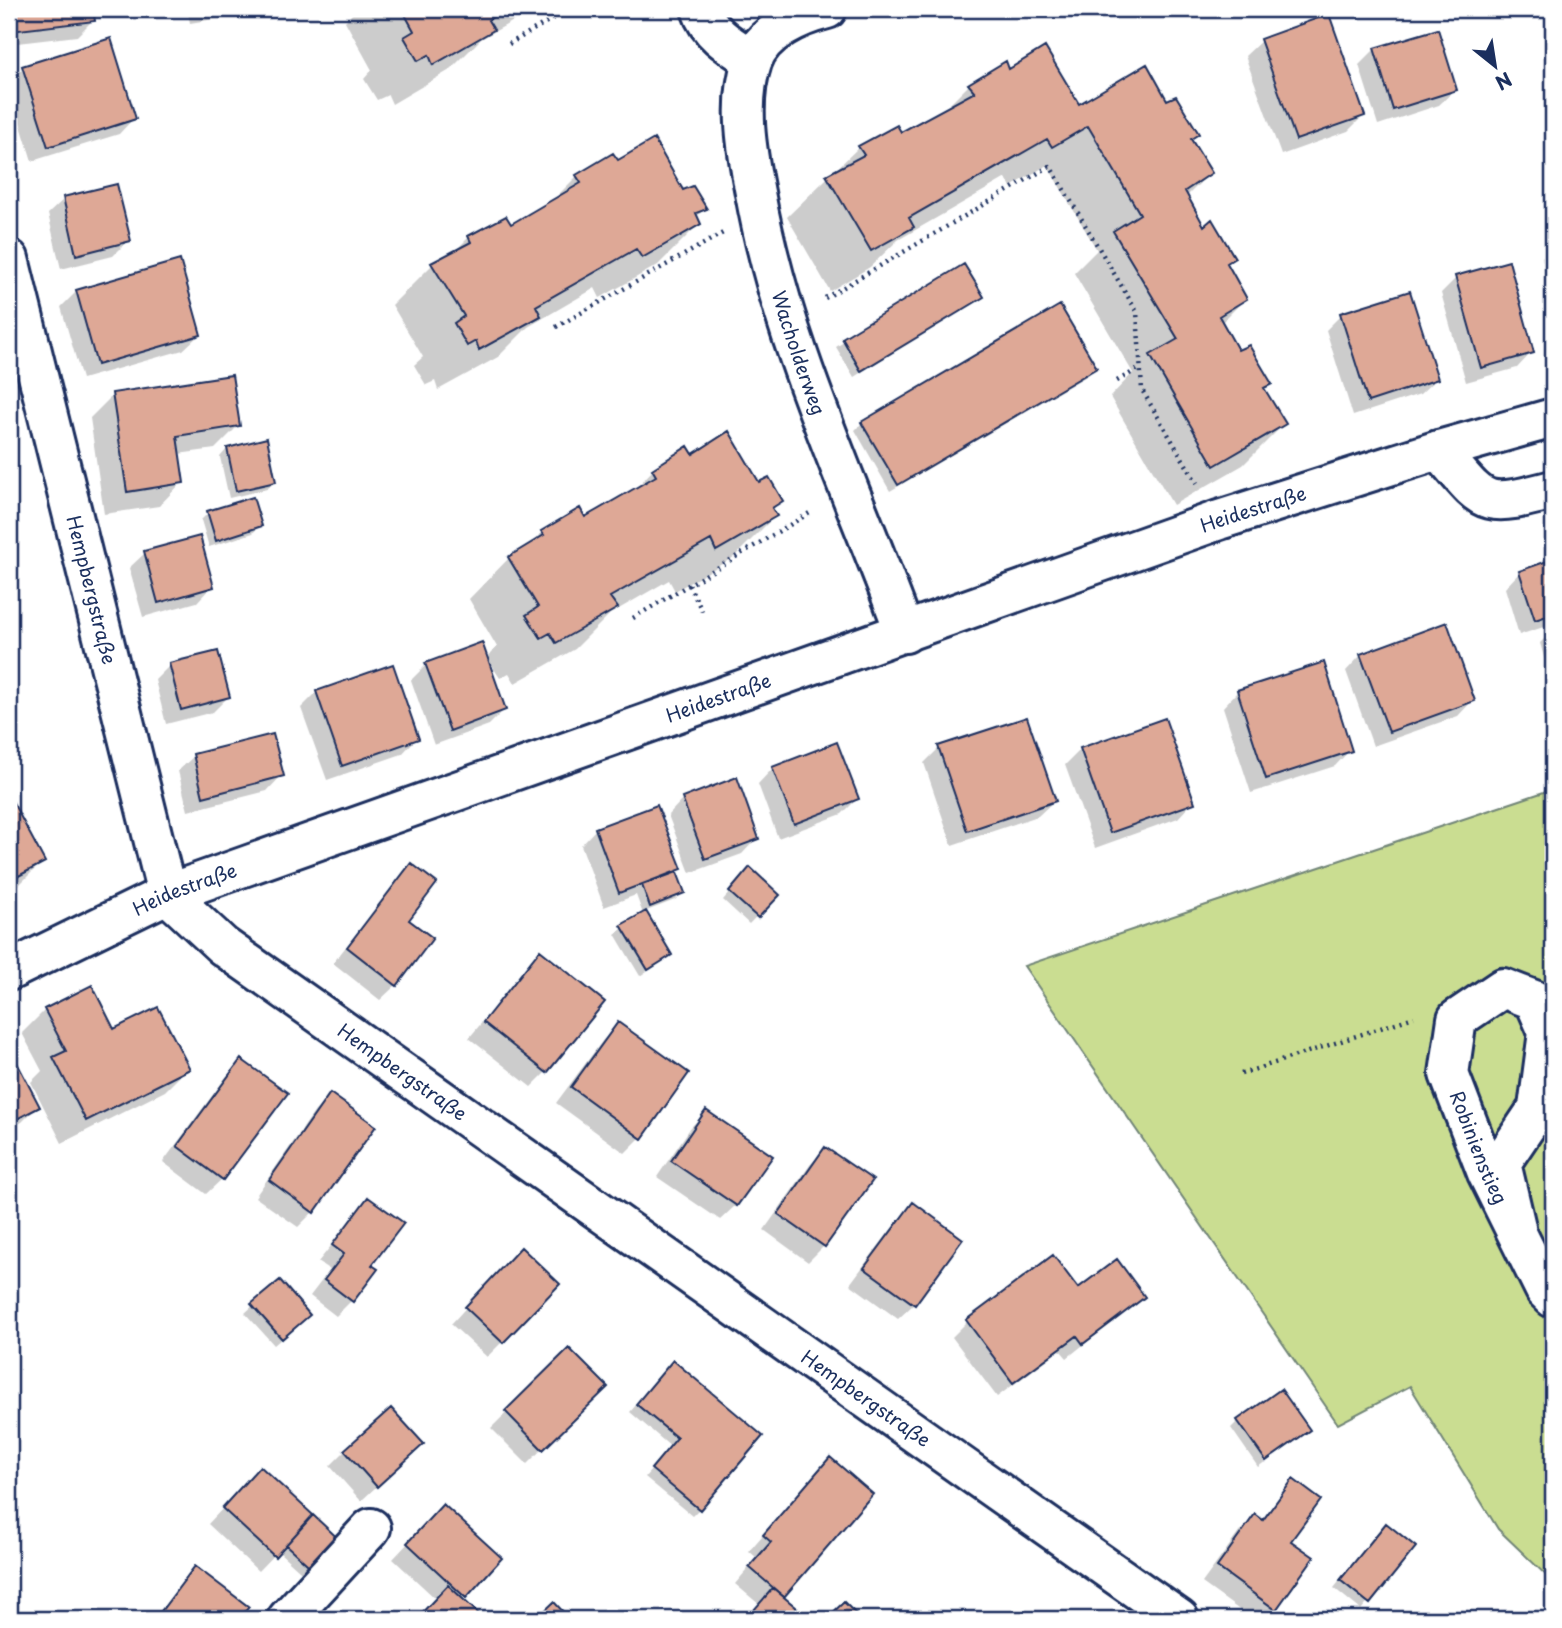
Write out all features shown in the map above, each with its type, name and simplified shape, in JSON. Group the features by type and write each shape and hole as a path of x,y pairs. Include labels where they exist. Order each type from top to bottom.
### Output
{"street":[{"path":"701,9 704,19 722,40 752,60 770,38 796,19 827,9"},
{"name":"Wacholderweg","path":"752,60 745,92 748,155 785,321 905,633"},
{"name":"Hempbergstraße","path":"9,260 167,894 223,946 1179,1619"},
{"name":"Heidestraße","path":"9,971 167,894 1219,520 1439,450 1553,418"},
{"path":"1439,450 1480,498 1505,503 1553,490"},
{"name":"Robinienstieg","path":"1516,1227 1501,1163 1538,1108 1548,1032 1534,1000 1503,989 1457,1019 1449,1074 1487,1173 1545,1290 1553,1298"},
{"path":"287,1619 371,1528"}],"path":[{"path":"509,44 569,9"},
{"path":"785,321 1050,166 1137,312 1142,390 1219,520"},
{"path":"556,327 759,213"},
{"path":"1117,381 1140,368"},
{"path":"633,618 849,489"},
{"path":"689,585 702,611"},
{"path":"1241,1074 1424,1014"}],"green space":[{"path":"1553,789 1553,1582 1498,1529 1410,1386 1338,1424 1024,966"}],"building":[{"path":"9,9 93,9 95,21 11,31"},
{"path":"402,9 507,9 488,20 494,30 433,65 429,55 418,61 404,37 414,31"},
{"path":"1329,14 1365,116 1296,140 1260,39"},
{"path":"1438,29 1457,90 1393,110 1374,48"},
{"path":"111,38 136,119 48,147 22,66"},
{"path":"1045,47 1079,104 1147,64 1167,100 1176,96 1199,134 1191,139 1212,173 1185,191 1204,226 1212,219 1235,258 1227,263 1247,299 1219,316 1238,350 1249,345 1272,384 1264,388 1286,424 1214,466 1150,355 1178,339 1113,231 1140,214 1088,126 1052,147 1047,139 909,218 914,227 871,251 826,175 864,155 858,146 897,125 901,132 975,92 968,84 1006,61 1009,69"},
{"path":"654,139 683,190 693,186 707,209 696,213 701,224 642,258 636,249 536,306 541,316 479,350 476,341 467,346 454,323 464,316 431,263 471,242 468,236 506,216 511,224 581,183 576,175 613,153 618,160"},
{"path":"117,184 131,241 76,255 63,197"},
{"path":"180,260 201,335 97,365 76,290"},
{"path":"1509,261 1534,353 1481,368 1455,276"},
{"path":"964,264 984,297 861,371 842,338"},
{"path":"1410,291 1438,379 1368,402 1340,313"},
{"path":"1060,305 1097,368 898,485 861,422"},
{"path":"232,375 240,426 177,436 184,483 127,492 112,393"},
{"path":"729,431 759,482 769,477 783,501 772,508 777,516 716,551 711,540 610,597 618,608 556,643 550,633 541,638 526,615 538,607 508,557 544,535 541,531 580,508 585,517 656,476 652,469 688,446 693,454"},
{"path":"267,438 276,482 236,491 227,448"},
{"path":"253,497 262,526 216,541 207,511"},
{"path":"200,536 214,587 158,603 144,551"},
{"path":"1553,559 1553,614 1535,620 1519,571"},
{"path":"1447,622 1475,701 1389,732 1360,654"},
{"path":"482,642 506,710 450,731 425,663"},
{"path":"218,651 230,697 181,710 169,663"},
{"path":"1324,662 1352,751 1266,779 1237,690"},
{"path":"393,664 419,739 342,766 316,691"},
{"path":"1027,717 1056,801 967,831 938,746"},
{"path":"1165,718 1195,803 1110,833 1080,748"},
{"path":"273,734 284,776 203,797 193,754"},
{"path":"837,742 859,799 794,824 772,767"},
{"path":"737,777 759,839 705,859 682,798"},
{"path":"9,795 45,862 9,881"},
{"path":"657,805 682,869 619,893 595,828"},
{"path":"411,863 437,883 409,920 433,938 397,986 347,947"},
{"path":"750,867 780,895 758,918 729,892"},
{"path":"677,872 685,893 650,907 642,885"},
{"path":"646,911 672,955 648,970 621,925"},
{"path":"540,950 605,1002 547,1073 483,1022"},
{"path":"92,985 114,1029 158,1007 190,1069 86,1121 53,1057 66,1051 44,1009"},
{"path":"618,1022 689,1073 642,1139 571,1087"},
{"path":"13,1055 40,1107 9,1123 9,1057"},
{"path":"241,1059 288,1093 223,1180 177,1146"},
{"path":"330,1093 376,1126 314,1213 269,1180"},
{"path":"706,1110 773,1156 737,1206 671,1161"},
{"path":"825,1147 873,1180 825,1247 778,1214"},
{"path":"368,1197 404,1223 372,1265 378,1269 353,1302 324,1280 344,1254 332,1245"},
{"path":"913,1202 963,1239 915,1305 864,1268"},
{"path":"521,1247 560,1284 503,1343 465,1307"},
{"path":"1053,1255 1078,1288 1117,1259 1145,1297 1083,1344 1077,1336 1013,1383 966,1320"},
{"path":"280,1280 310,1315 282,1339 251,1304"},
{"path":"569,1348 608,1387 543,1450 505,1411"},
{"path":"673,1360 763,1436 700,1510 651,1469 677,1438 636,1404"},
{"path":"1281,1389 1310,1430 1266,1461 1237,1420"},
{"path":"391,1408 424,1444 377,1487 344,1450"},
{"path":"830,1457 873,1494 784,1597 749,1567 771,1542 763,1535"},
{"path":"260,1466 313,1515 275,1557 222,1508"},
{"path":"1293,1479 1321,1500 1291,1541 1314,1557 1276,1610 1217,1567 1255,1514 1263,1520"},
{"path":"443,1504 502,1558 466,1598 407,1543"},
{"path":"313,1515 344,1544 317,1573 286,1545"},
{"path":"1386,1523 1416,1547 1370,1604 1340,1580"},
{"path":"195,1566 249,1607 239,1619 167,1619 159,1614"},
{"path":"448,1585 479,1614 474,1619 419,1619 418,1617"},
{"path":"773,1588 797,1608 788,1619 746,1619"},
{"path":"554,1602 570,1619 536,1619"},
{"path":"844,1602 861,1619 826,1619"}]}
